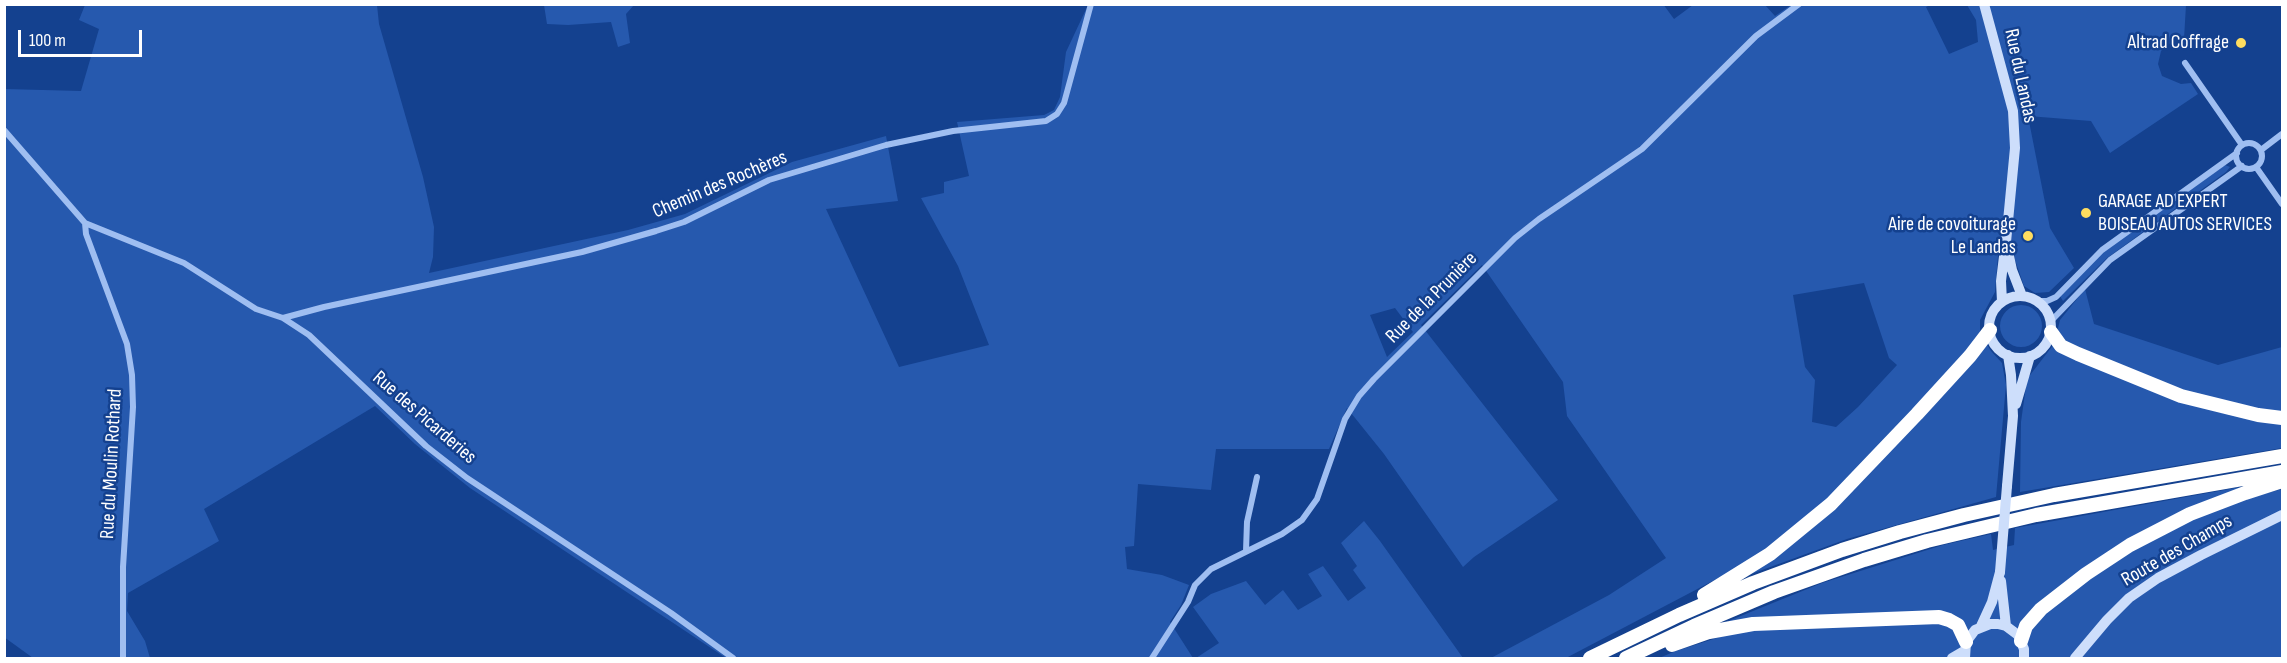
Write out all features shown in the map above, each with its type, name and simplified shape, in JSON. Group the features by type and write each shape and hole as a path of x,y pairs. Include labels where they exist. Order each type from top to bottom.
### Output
{"highway":[{"path":"2051,326 2061,346 2181,396 2258,415 2283,418"},
{"path":"1666,621 1676,610 1770,554 1831,504 1970,356 1989,330"},
{"path":"1590,658 1666,621 1797,566 1931,524 2054,495 2283,456"},
{"path":"1626,658 1702,622 1774,592 1864,560 1927,541 2056,511 2283,472"},
{"path":"2021,641 2026,626 2041,609 2122,550 2190,514 2283,481"},
{"path":"1644,658 1688,639 1726,628 1753,624 1939,617 1958,625 1965,650"}],"street":[{"name":"Chemin des Rochères","path":"283,318 324,307 582,252 656,231 684,222 769,180 885,145 953,130 1047,121 1057,114 1064,103 1091,4"},
{"name":"Rue de la Prunière","path":"1152,658 1188,602 1195,585 1211,569 1282,534 1302,520 1317,499 1345,419 1359,396 1457,295 1515,238 1642,148 1756,36 1799,4"},
{"name":"Rue du Landas","path":"1984,4 2013,111 2015,131 2006,242 2012,270 2022,296"},
{"path":"2185,63 2242,145"},
{"name":"Rue du Moulin Rothard","path":"4,130 86,223 86,234 127,344 132,375 133,407 123,567 123,658"},
{"path":"2261,150 2283,134"},
{"path":"2237,153 2238,161 2249,169 2256,167 2261,161 2261,150 2254,144 2242,145"},
{"path":"2242,145 2237,153 2102,250 2056,297 2047,301 2038,301 2022,296 2012,297 2002,302 1992,314 1989,330 1995,345 2015,358 2030,356 2044,347 2051,326 2110,260 2242,166"},
{"path":"2256,167 2283,204"},
{"name":"Rue des Picarderies","path":"86,223 184,263 256,309 283,318 309,335 426,446 467,478 671,613 733,658"},
{"path":"2002,302 2001,281 2006,242"},
{"path":"2038,301 2044,306 2051,326"},
{"path":"1982,626 1992,602 2000,572 2013,416 2008,355"},
{"path":"2013,416 2030,356"},
{"path":"1246,551 1247,522 1257,477"},
{"name":"Route des Champs","path":"2075,658 2129,598 2158,578 2283,515"},
{"path":"2000,572 2006,626"},
{"path":"1952,658 1965,650 1970,636 1982,626 1990,624 2006,626 2018,634 2024,658"}],"shaded area":[{"path":"1663,4 1674,19 1693,5 1765,5 1775,16 1791,5 1930,5 1926,7 1949,54 1978,42 1976,20 1967,5 2186,5 2184,39 2173,41 2161,51 2158,64 2162,76 2181,84 2191,83 2198,94 2110,153 2091,121 2028,116 2050,228 2074,268 2049,292 2035,293 2024,286 2015,260 2013,242 1999,243 1995,292 1980,320 1980,333 2002,363 2006,385 1996,497 1847,539 1743,577 1724,575 1566,658 1491,658 1609,595 1666,558 1567,416 1563,382 1482,265 1421,325 1558,500 1474,557 1463,567 1384,454 1347,408 1329,449 1216,449 1211,490 1138,484 1134,546 1125,547 1127,569 1162,575 1189,585 1181,605 1170,622 1193,658 726,658 470,488 415,444 375,406 204,509 219,541 128,593 127,611 145,641 150,658 33,658 4,637 4,89 81,91 99,29 79,20 85,5 377,5 379,24 423,177 434,227 433,257 429,273 628,230 685,214 792,162 886,136 898,201 826,209 899,367 989,345 958,266 921,198 944,193 944,182 969,176 957,122 1044,115 1054,110 1060,97 1066,52 1088,5","holes":["1864,283 1889,358 1897,365 1836,427 1812,422 1815,380 1805,367 1793,295","1395,308 1413,332 1387,357 1370,315"]},
{"path":"544,5 634,5 626,14 630,43 618,47 611,22 547,24"},
{"path":"2225,165 2230,167 2226,172 2107,258 2063,301 2060,296 2101,253"},
{"path":"2085,289 2094,324 2218,365 2282,347 2282,448 2020,492 2021,422 2027,379 2054,344 2060,320"},
{"path":"2021,305 2036,311 2042,326 2036,341 2021,347 2006,341 2000,326 2006,311"},
{"path":"2241,487 2245,499 2282,489 2282,658 1659,658 1726,635 1726,622 1822,583 1943,545 1991,534 1993,550 2014,545 2015,528"},
{"path":"1364,521 1463,658 1196,658 1219,643 1193,607 1211,594 1246,581 1265,605 1283,590 1298,610 1322,596 1308,574 1323,566 1348,601 1366,588 1353,570 1357,566 1341,543"}],"place":[{"name":"Altrad Coffrage","path":"2241,43"},
{"name":"GARAGE AD EXPERT BOISEAU AUTOS SERVICES","path":"2086,213"},
{"name":"Aire de covoiturage Le Landas","path":"2028,236"}]}
